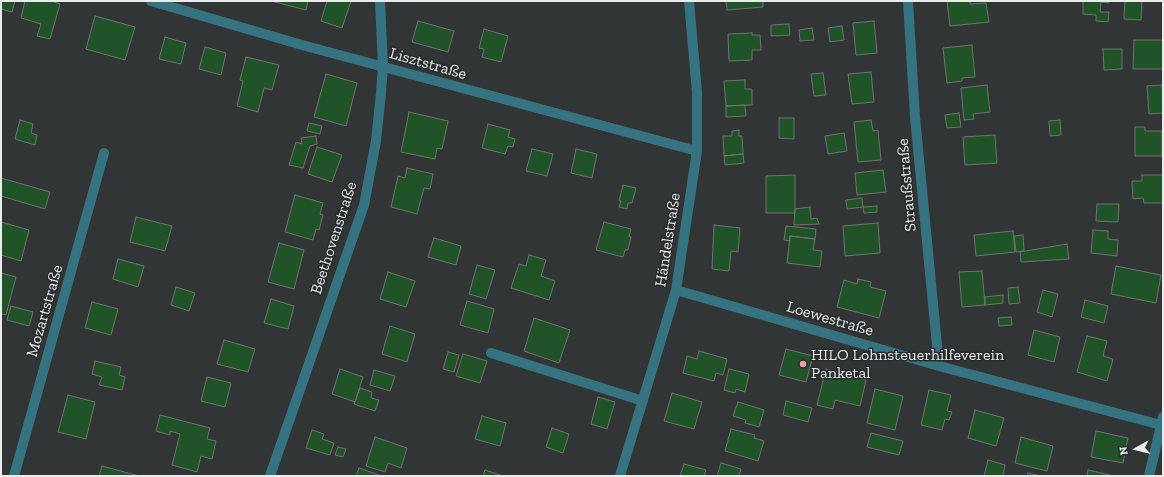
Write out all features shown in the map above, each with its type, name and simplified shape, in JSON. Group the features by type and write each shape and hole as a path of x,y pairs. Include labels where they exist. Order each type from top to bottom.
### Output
{"street":[{"name":"Lisztstraße","path":"151,1 302,45 697,151"},
{"name":"Beethovenstraße","path":"270,476 364,205 376,141 382,66 380,1"},
{"name":"Händelstraße","path":"620,476 676,290 697,151 697,92 689,1"},
{"name":"Straußstraße","path":"908,1 915,118 939,366"},
{"name":"Mozartstraße","path":"14,476 104,153"},
{"name":"Loewestraße","path":"676,290 939,366 1162,421"},
{"path":"491,353 643,401"},
{"path":"1149,476 1162,421"}],"building":[{"path":"1,1 15,1 12,12 1,9"},
{"path":"25,1 51,1 60,4 50,39 37,36 41,24 21,18"},
{"path":"271,1 308,1 306,10"},
{"path":"327,1 351,1 342,28 321,21"},
{"path":"726,1 763,1 763,7 727,10"},
{"path":"947,1 970,1 970,4 986,3 989,22 950,26"},
{"path":"1083,1 1109,1 1109,3 1101,2 1100,12 1109,12 1108,22 1096,21 1096,15 1083,14"},
{"path":"1125,1 1142,1 1141,20 1124,19"},
{"path":"95,16 135,27 125,60 86,49"},
{"path":"418,21 454,31 448,52 412,42"},
{"path":"874,21 877,53 856,55 853,23"},
{"path":"789,24 790,35 771,36 771,25"},
{"path":"842,26 844,40 830,42 828,28"},
{"path":"812,28 814,40 800,41 799,30"},
{"path":"484,29 508,36 501,62 482,57 484,49 479,48"},
{"path":"752,33 752,35 760,35 761,50 752,50 752,60 729,61 728,34"},
{"path":"165,37 186,43 181,64 159,59"},
{"path":"1134,40 1163,40 1163,69 1133,69"},
{"path":"972,45 975,77 962,78 962,81 947,83 943,48"},
{"path":"205,47 226,53 221,75 199,69"},
{"path":"1103,49 1122,49 1122,69 1104,70"},
{"path":"246,57 279,65 272,90 264,88 258,112 237,106 243,81 240,80"},
{"path":"871,72 874,102 852,104 848,74"},
{"path":"823,73 826,95 814,96 811,74"},
{"path":"326,74 357,83 346,126 314,117"},
{"path":"745,80 745,89 752,89 752,105 726,106 724,81"},
{"path":"987,85 990,112 973,114 974,119 964,120 961,88"},
{"path":"1162,85 1163,113 1149,114 1147,86"},
{"path":"745,105 746,116 726,117 726,106"},
{"path":"409,112 448,121 442,149 437,148 435,159 401,152"},
{"path":"959,113 961,127 947,128 945,115"},
{"path":"779,118 794,118 794,139 779,138"},
{"path":"20,120 33,124 31,133 37,135 35,145 15,139"},
{"path":"871,120 873,131 878,130 881,160 858,162 854,122"},
{"path":"1060,120 1061,135 1050,136 1049,121"},
{"path":"309,123 322,126 320,134 307,131"},
{"path":"488,124 510,130 508,137 515,139 513,147 508,146 505,154 482,148"},
{"path":"1135,127 1145,127 1145,131 1162,131 1162,156 1135,156"},
{"path":"739,130 739,136 742,136 743,154 724,156 723,136 732,136 732,131"},
{"path":"844,133 847,151 828,154 825,136"},
{"path":"995,135 997,163 965,165 963,137"},
{"path":"316,136 317,144 310,146 303,168 289,165 296,142 302,144 301,138"},
{"path":"317,147 342,155 332,182 308,174"},
{"path":"532,149 553,154 547,176 526,171"},
{"path":"576,149 597,154 592,178 571,173"},
{"path":"743,154 744,163 725,165 724,156"},
{"path":"407,168 433,174 430,189 424,188 417,214 391,207 398,176 405,178"},
{"path":"883,170 886,192 857,195 855,173"},
{"path":"795,175 795,213 766,213 766,176"},
{"path":"1142,175 1163,175 1163,203 1144,203 1143,198 1133,199 1132,181 1142,181"},
{"path":"1,178 50,192 45,209 1,196"},
{"path":"623,185 636,188 632,203 628,203 627,209 619,207"},
{"path":"295,195 323,203 320,214 323,215 319,230 316,229 313,240 285,232"},
{"path":"862,198 863,207 847,209 846,200"},
{"path":"1097,204 1119,204 1118,222 1096,221"},
{"path":"877,206 877,212 864,213 863,207"},
{"path":"810,207 811,219 817,218 819,224 794,225 795,209"},
{"path":"136,217 172,226 165,251 130,242"},
{"path":"1,222 29,230 21,261 1,255"},
{"path":"604,222 631,229 628,250 625,250 623,257 596,250"},
{"path":"878,223 880,253 845,256 843,226"},
{"path":"714,225 740,228 738,252 731,251 729,271 712,269"},
{"path":"786,226 816,229 815,239 790,236 790,241 784,240"},
{"path":"1093,230 1108,231 1108,239 1118,240 1117,256 1091,253"},
{"path":"1013,231 1015,252 976,256 974,235"},
{"path":"1023,235 1024,251 1016,252 1014,236"},
{"path":"790,236 815,239 813,250 822,251 820,267 787,263"},
{"path":"434,238 461,246 456,265 428,257"},
{"path":"279,243 304,250 294,289 268,282"},
{"path":"1067,244 1069,259 1021,262 1020,252"},
{"path":"529,255 546,260 541,276 555,281 549,300 511,288 519,264 526,266"},
{"path":"118,259 144,266 138,287 113,279"},
{"path":"477,265 495,270 486,299 469,294"},
{"path":"1116,266 1161,275 1156,303 1111,294"},
{"path":"982,271 985,305 962,307 959,272"},
{"path":"388,272 415,281 406,307 380,299"},
{"path":"1,273 16,277 6,315 1,314"},
{"path":"858,279 871,282 870,287 886,291 879,318 837,307 844,280 857,284"},
{"path":"176,287 195,293 189,311 171,305"},
{"path":"1018,287 1020,303 1009,304 1008,288"},
{"path":"1043,290 1058,294 1052,317 1037,312"},
{"path":"1003,295 1003,303 985,305 985,297"},
{"path":"271,299 294,306 288,329 264,323"},
{"path":"1085,300 1108,306 1104,323 1081,317"},
{"path":"467,301 494,309 488,333 460,325"},
{"path":"92,302 118,309 111,335 85,328"},
{"path":"11,306 33,312 29,326 7,320"},
{"path":"1011,317 1012,325 999,326 998,318"},
{"path":"534,318 570,330 559,363 524,351"},
{"path":"390,326 415,334 407,362 382,354"},
{"path":"1034,330 1060,337 1054,362 1028,355"},
{"path":"1087,336 1107,341 1103,356 1113,359 1107,381 1077,372"},
{"path":"224,340 255,349 248,372 217,364"},
{"path":"786,349 813,356 806,382 779,375"},
{"path":"699,351 727,359 723,375 716,373 714,381 683,373 687,356 697,359"},
{"path":"448,352 459,355 454,372 443,369"},
{"path":"463,354 487,361 480,383 456,376"},
{"path":"95,361 121,367 119,375 125,377 122,390 99,385 102,377 92,374"},
{"path":"340,369 363,377 355,402 332,394"},
{"path":"729,369 749,374 745,392 736,389 735,393 724,390"},
{"path":"826,369 866,380 860,406 835,400 833,409 817,405"},
{"path":"374,370 395,376 390,391 370,385"},
{"path":"207,377 231,383 225,407 201,401"},
{"path":"360,388 372,392 371,398 379,400 375,411 354,404"},
{"path":"875,389 903,396 895,430 867,423"},
{"path":"929,390 951,395 947,411 952,412 949,420 945,419 942,430 921,425"},
{"path":"672,393 702,402 694,429 664,421"},
{"path":"68,395 95,402 86,439 58,432"},
{"path":"598,397 615,402 607,429 591,424"},
{"path":"786,401 812,408 808,422 783,415"},
{"path":"738,402 764,410 759,427 745,423 746,420 733,416"},
{"path":"975,410 1004,418 996,446 968,438"},
{"path":"160,415 210,428 207,439 216,441 212,459 201,456 197,472 172,465 180,434 170,431 170,435 156,431"},
{"path":"482,416 506,423 500,446 475,439"},
{"path":"552,428 569,434 563,453 546,447"},
{"path":"731,429 755,435 754,438 764,441 758,461 725,451"},
{"path":"312,430 324,434 322,439 334,443 330,455 306,448"},
{"path":"1096,431 1128,438 1123,463 1091,457"},
{"path":"871,433 903,441 899,455 867,447"},
{"path":"375,437 407,448 401,468 388,463 385,472 366,466"},
{"path":"1021,437 1053,446 1047,471 1015,463"},
{"path":"338,447 346,449 343,457 335,455"},
{"path":"988,460 1005,465 1003,476 984,476"},
{"path":"721,463 741,469 739,475 741,476 717,476"},
{"path":"684,464 706,470 704,476 680,476"},
{"path":"102,466 139,476 99,476"},
{"path":"359,468 382,476 356,476"},
{"path":"485,470 503,476 483,476"},
{"path":"1088,470 1114,476 1087,476"},
{"path":"1028,473 1041,476 1027,476"}],"place":[{"name":"HILO Lohnsteuerhilfeverein Panketal","path":"803,364"}]}
